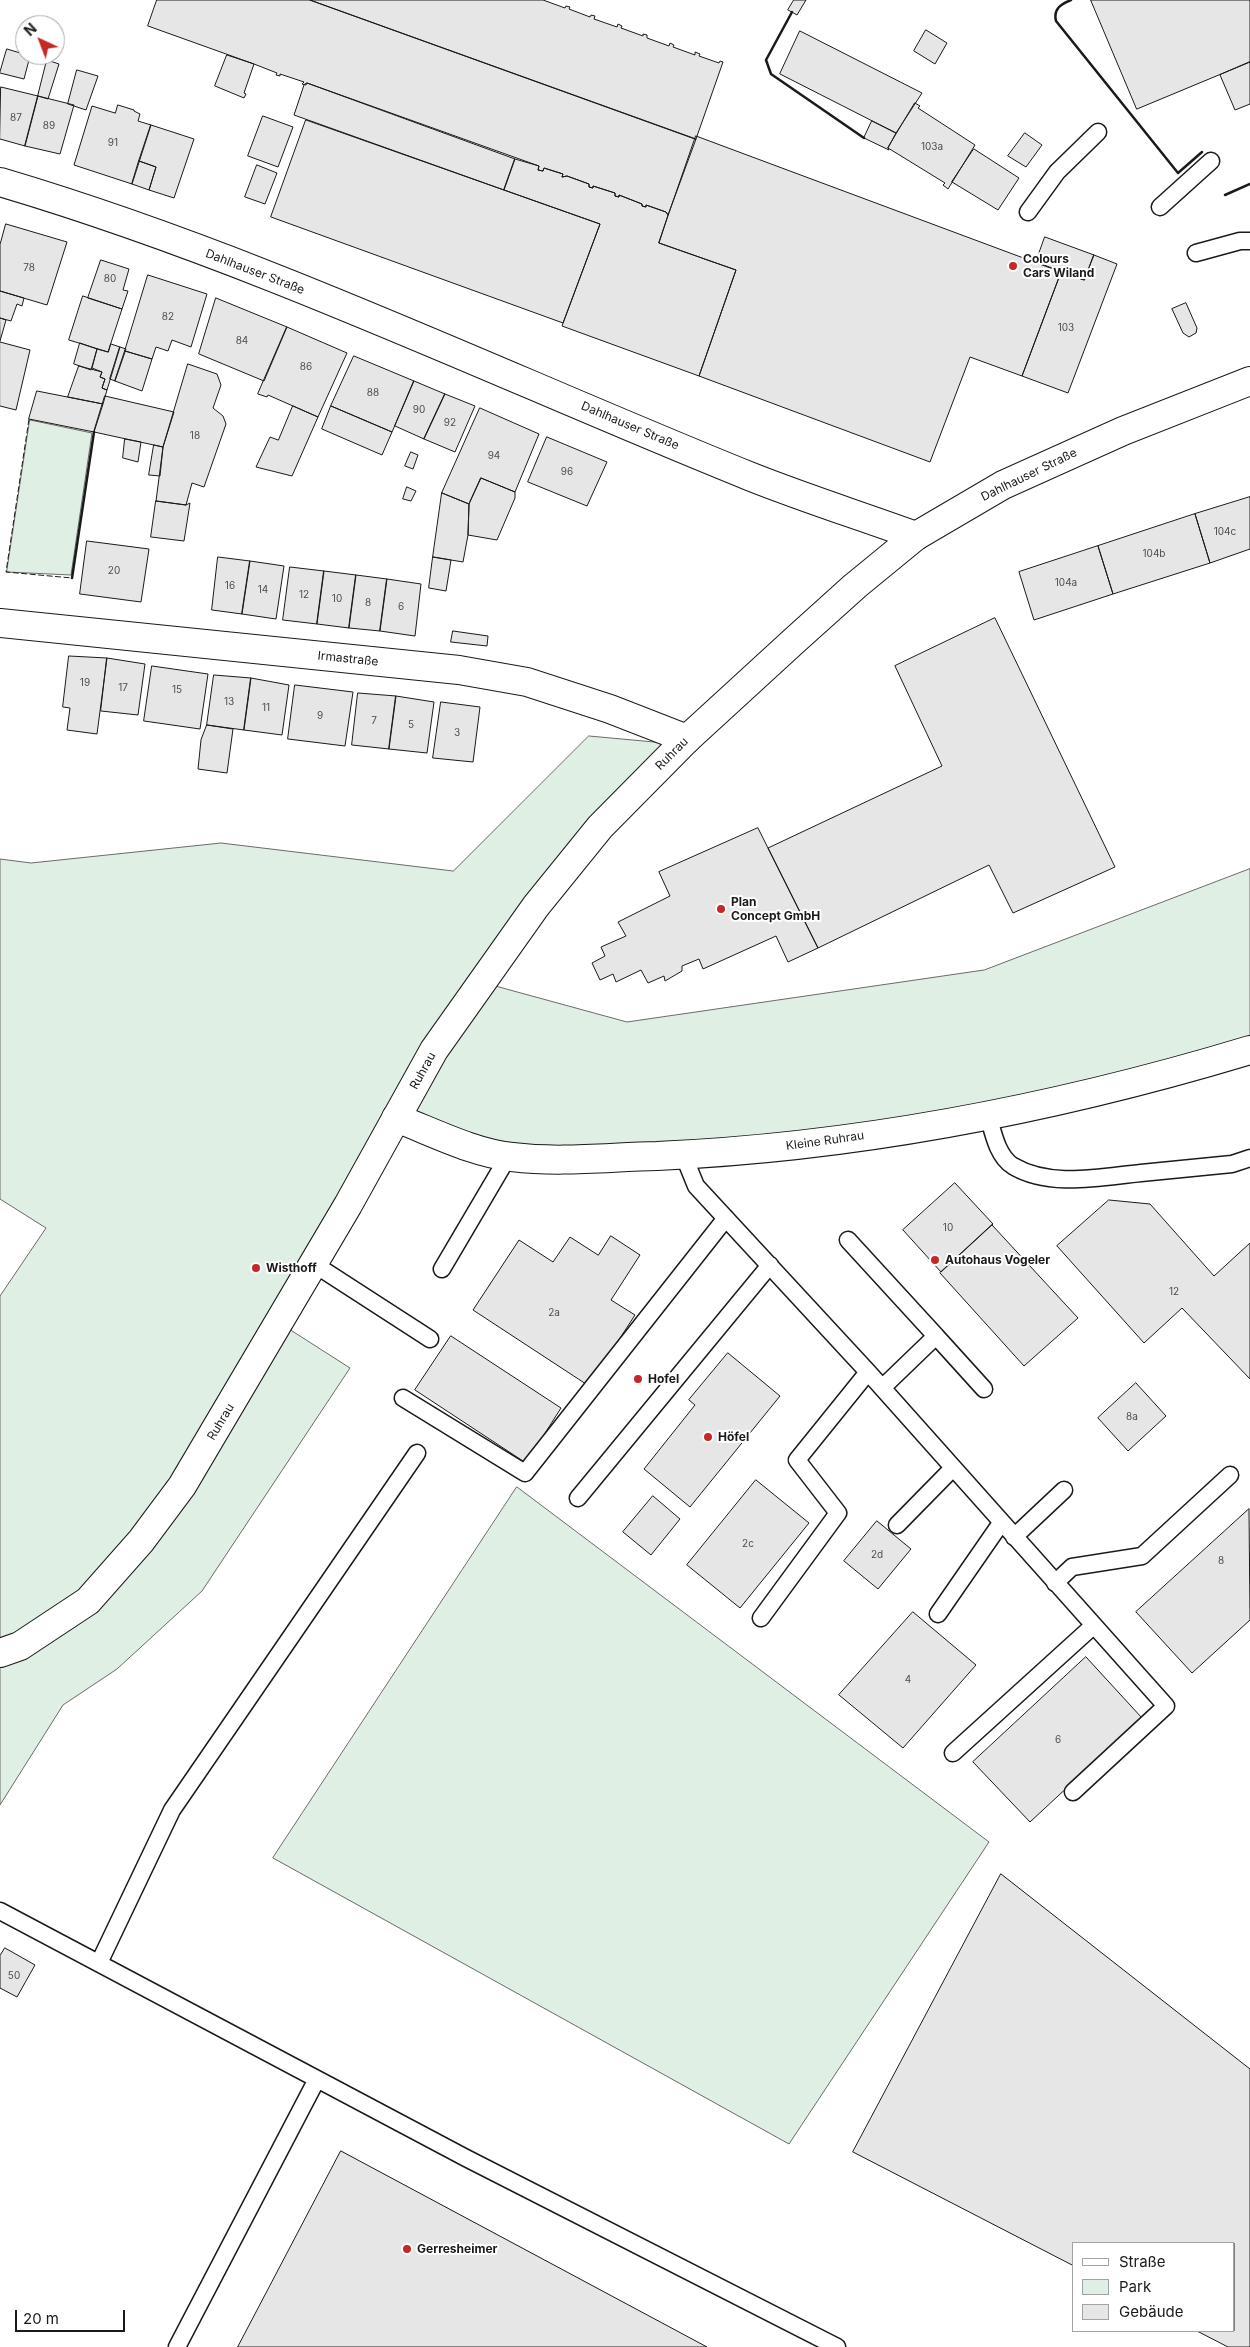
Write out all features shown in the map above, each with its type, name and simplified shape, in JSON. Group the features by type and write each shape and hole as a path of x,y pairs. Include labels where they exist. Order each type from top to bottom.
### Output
{"street":[{"name":"Dahlhauser Straße","path":"0,182 88,208 239,265 392,326 751,476 916,536 1003,485 1123,431 1250,381"},
{"name":"Ruhrau","path":"0,1653 20,1646 88,1602 141,1541 182,1486 314,1264 434,1050 536,906 600,827 686,739 855,586 916,536"},
{"name":"Irmastraße","path":"0,623 459,670 527,682 610,709 686,739"},
{"name":"Kleine Ruhrau","path":"396,1118 476,1149 508,1156 574,1159 774,1148 850,1138 988,1115 1072,1098 1248,1057"}],"lane":[{"path":"1028,212 1058,172 1098,132"},
{"path":"1160,207 1212,161"},
{"path":"1196,254 1240,241 1250,241"},
{"path":"988,1115 997,1145 1003,1156 1012,1165 1032,1174 1070,1180 1232,1164 1250,1158"},
{"path":"683,1154 696,1186 868,1372 1166,1706 1073,1792"},
{"path":"442,1269 508,1156"},
{"path":"403,1398 525,1473 726,1218"},
{"path":"848,1240 984,1389"},
{"path":"314,1264 430,1339"},
{"path":"578,1498 770,1265"},
{"path":"882,1388 936,1336"},
{"path":"760,1618 838,1513 797,1460 868,1372"},
{"path":"99,1963 172,1810 417,1453"},
{"path":"896,1525 953,1468"},
{"path":"1055,1583 1072,1567 1142,1556 1230,1475"},
{"path":"1014,1537 1064,1490"},
{"path":"938,1614 1002,1523"},
{"path":"952,1753 1094,1626"},
{"path":"0,1911 317,2079 837,2347"},
{"path":"177,2347 317,2079"}],"green space":[{"path":"30,420 92,433 71,575 7,572"},
{"path":"589,736 676,744 534,900 174,1483 85,1596 0,1646 0,1296 46,1228 0,1199 0,859 31,863 221,843 453,871"},
{"path":"1250,869 1250,1047 852,1135 509,1152 404,1116 488,984 627,1022 984,970"},
{"path":"289,1329 350,1368 202,1591 117,1669 63,1705 0,1805 0,1658 93,1607"},
{"path":"517,1487 989,1842 789,2144 273,1858"}],"building":[{"path":"157,0 310,0 696,139 668,215 666,212 646,205 646,207 642,206 642,204 619,195 619,197 615,196 615,193 593,186 593,188 589,187 589,184 567,176 562,177 563,174 544,168 543,171 538,170 539,166 307,83 306,85 302,84 304,82 280,74 280,76 276,75 277,73 254,64 148,26"},
{"path":"310,0 543,0 565,8 566,6 570,7 569,9 590,17 591,15 595,16 594,19 617,27 618,24 622,26 621,28 643,36 643,34 647,35 647,38 669,46 670,43 674,45 673,47 695,55 695,52 700,54 699,56 719,63 720,61 723,62 696,139"},
{"path":"794,0 806,0 797,15 788,10"},
{"path":"1091,0 1250,0 1250,62 1137,109"},
{"path":"926,30 947,43 935,64 914,51"},
{"path":"800,31 922,93 896,133 780,74"},
{"path":"7,49 15,51 15,65 28,65 24,79 0,73"},
{"path":"227,55 254,64 244,98 215,86"},
{"path":"1250,62 1250,104 1235,110 1220,75"},
{"path":"46,65 59,65 48,99 38,96"},
{"path":"77,70 98,76 86,110 68,104"},
{"path":"307,83 515,159 504,190 294,115 304,85"},
{"path":"1,87 38,96 25,146 0,139"},
{"path":"38,96 74,105 60,154 25,146"},
{"path":"915,103 920,106 918,108 975,145 948,189 943,185 945,183 888,148"},
{"path":"118,105 134,110 140,114 138,121 151,125 132,184 74,165 92,106 115,113"},
{"path":"263,116 293,127 278,167 248,156"},
{"path":"306,120 600,224 563,323 271,217"},
{"path":"872,121 896,133 888,148 889,150 864,138"},
{"path":"151,125 194,139 174,198 149,190 156,167 139,161"},
{"path":"1025,133 1042,145 1026,167 1008,156"},
{"path":"696,136 1061,272 1022,376 970,357 930,462 699,376 736,270 659,243"},
{"path":"974,149 1019,178 998,210 952,182"},
{"path":"515,159 539,166 538,170 543,171 544,168 563,174 562,177 567,176 589,184 589,187 593,188 593,186 615,193 615,196 619,197 619,195 642,204 642,206 646,207 646,205 666,212 668,215 659,243 736,270 699,376 562,326 600,224 504,190"},
{"path":"139,161 156,167 149,190 132,184"},
{"path":"257,165 277,173 265,204 245,197"},
{"path":"6,224 67,242 47,305 0,291 0,245"},
{"path":"1045,237 1094,255 1084,280 1036,262"},
{"path":"1094,255 1117,264 1068,393 1022,376 1061,272 1084,280"},
{"path":"101,260 129,269 123,290 128,291 122,309 88,298"},
{"path":"148,275 207,294 191,347 172,340 168,351 156,347 152,359 125,351"},
{"path":"0,291 24,298 22,306 17,304 11,321 0,318"},
{"path":"83,296 122,309 108,352 69,340"},
{"path":"216,298 287,327 264,381 199,354"},
{"path":"1186,303 1197,328 1196,333 1189,337 1183,333 1172,309"},
{"path":"0,318 6,320 0,341"},
{"path":"287,327 347,353 318,417 268,395 267,397 258,394"},
{"path":"0,342 30,350 16,410 0,406"},
{"path":"80,343 97,349 91,370 74,364"},
{"path":"111,344 120,347 107,390 102,388 105,379 100,377 102,372 92,368 97,349 108,352"},
{"path":"120,347 126,349 115,381 110,379"},
{"path":"125,351 152,359 142,391 115,381"},
{"path":"354,356 414,381 392,432 331,406"},
{"path":"188,364 217,374 221,385 213,408 223,416 226,424 204,487 192,483 186,505 156,501 163,447"},
{"path":"79,366 102,372 100,377 105,379 102,388 107,390 103,404 68,397"},
{"path":"414,381 445,394 424,439 395,426"},
{"path":"37,391 103,404 94,432 29,419"},
{"path":"445,394 475,406 455,452 424,439"},
{"path":"105,396 174,412 163,447 94,432"},
{"path":"293,406 318,417 292,476 256,467 270,437 278,440"},
{"path":"331,406 392,432 382,455 322,429"},
{"path":"480,408 539,434 515,492 481,478 469,504 442,493"},
{"path":"547,437 607,462 587,506 528,482"},
{"path":"125,439 141,442 138,462 123,458"},
{"path":"154,445 163,447 160,476 149,475"},
{"path":"411,452 418,455 413,469 405,466"},
{"path":"481,478 515,492 515,498 497,540 468,535 469,504"},
{"path":"407,487 416,491 411,501 403,499"},
{"path":"442,493 469,504 468,535 463,562 433,557"},
{"path":"1250,497 1250,549 1210,563 1195,514"},
{"path":"156,501 186,505 190,503 184,541 151,537"},
{"path":"1195,514 1210,563 1113,594 1098,546"},
{"path":"87,541 149,549 141,602 80,594"},
{"path":"1098,546 1113,594 1034,620 1019,572"},
{"path":"218,557 250,561 242,614 212,610"},
{"path":"433,557 451,560 446,591 429,588"},
{"path":"250,561 284,566 276,619 242,614"},
{"path":"290,567 324,571 317,624 283,620"},
{"path":"324,571 356,575 349,628 317,624"},
{"path":"356,575 387,579 380,631 349,628"},
{"path":"387,579 421,584 415,636 380,631"},
{"path":"995,618 1115,867 1013,913 989,865 818,948 768,848 942,766 895,666"},
{"path":"453,631 488,636 487,646 451,642"},
{"path":"69,656 107,658 97,734 67,730 70,708 63,707"},
{"path":"107,658 145,664 138,715 101,711"},
{"path":"152,666 208,674 200,729 144,721"},
{"path":"214,675 251,678 244,730 207,725"},
{"path":"251,678 289,685 282,735 244,730"},
{"path":"295,685 353,692 345,746 288,739"},
{"path":"358,693 396,696 389,749 352,745"},
{"path":"396,696 434,702 427,753 389,749"},
{"path":"441,702 480,707 473,762 433,758"},
{"path":"207,725 233,729 227,773 198,769 201,740"},
{"name":"Plan Concept GmbH","path":"758,828 818,948 788,962 776,936 703,969 699,959 682,966 682,971 665,981 664,976 648,983 641,970 616,982 613,974 600,980 592,963 605,956 601,947 626,936 618,922 670,896 659,872"},
{"path":"955,1183 993,1224 941,1272 903,1230"},
{"path":"1109,1200 1150,1204 1214,1276 1250,1243 1250,1379 1182,1308 1144,1343 1057,1246"},
{"path":"992,1225 1078,1318 1024,1366 940,1273"},
{"path":"611,1236 640,1255 611,1300 635,1315 589,1386 473,1310 519,1240 553,1262 570,1237 598,1255"},
{"path":"451,1336 561,1408 526,1463 415,1390"},
{"name":"Höfel","path":"728,1353 780,1396 690,1507 644,1469 695,1405 689,1400"},
{"path":"1136,1383 1166,1416 1128,1451 1098,1418"},
{"path":"756,1480 809,1523 740,1608 687,1565"},
{"path":"653,1496 680,1519 651,1555 623,1532"},
{"path":"1249,1509 1250,1620 1192,1673 1136,1612"},
{"path":"877,1521 911,1549 878,1589 844,1561"},
{"path":"913,1612 976,1665 903,1748 839,1695"},
{"path":"1086,1657 1142,1718 1030,1822 973,1762"},
{"path":"1001,1874 1250,2069 1250,2347 1228,2347 1199,2332 1235,2332 1235,2242 1072,2242 1072,2265 853,2152"},
{"path":"5,1948 35,1965 17,1997 0,1988 0,1956"},
{"name":"Gerresheimer","path":"341,2151 707,2347 238,2347"}],"fence":[{"path":"29,419 6,572 72,578"}],"wall":[{"path":"1071,0 1064,3 1057,10 1056,21 1178,173 1202,152"},
{"path":"792,12 766,60 771,74 864,138"},
{"path":"1225,195 1250,184"},
{"path":"72,578 94,432"}],"place":[{"name":"Colours Cars Wiland","path":"1013,266"},
{"name":"Plan Concept GmbH","path":"721,909"},
{"name":"Autohaus Vogeler","path":"935,1260"},
{"name":"Wisthoff","path":"256,1268"},
{"name":"Hofel","path":"638,1379"},
{"name":"Höfel","path":"708,1437"},
{"name":"Gerresheimer","path":"407,2249"}]}
